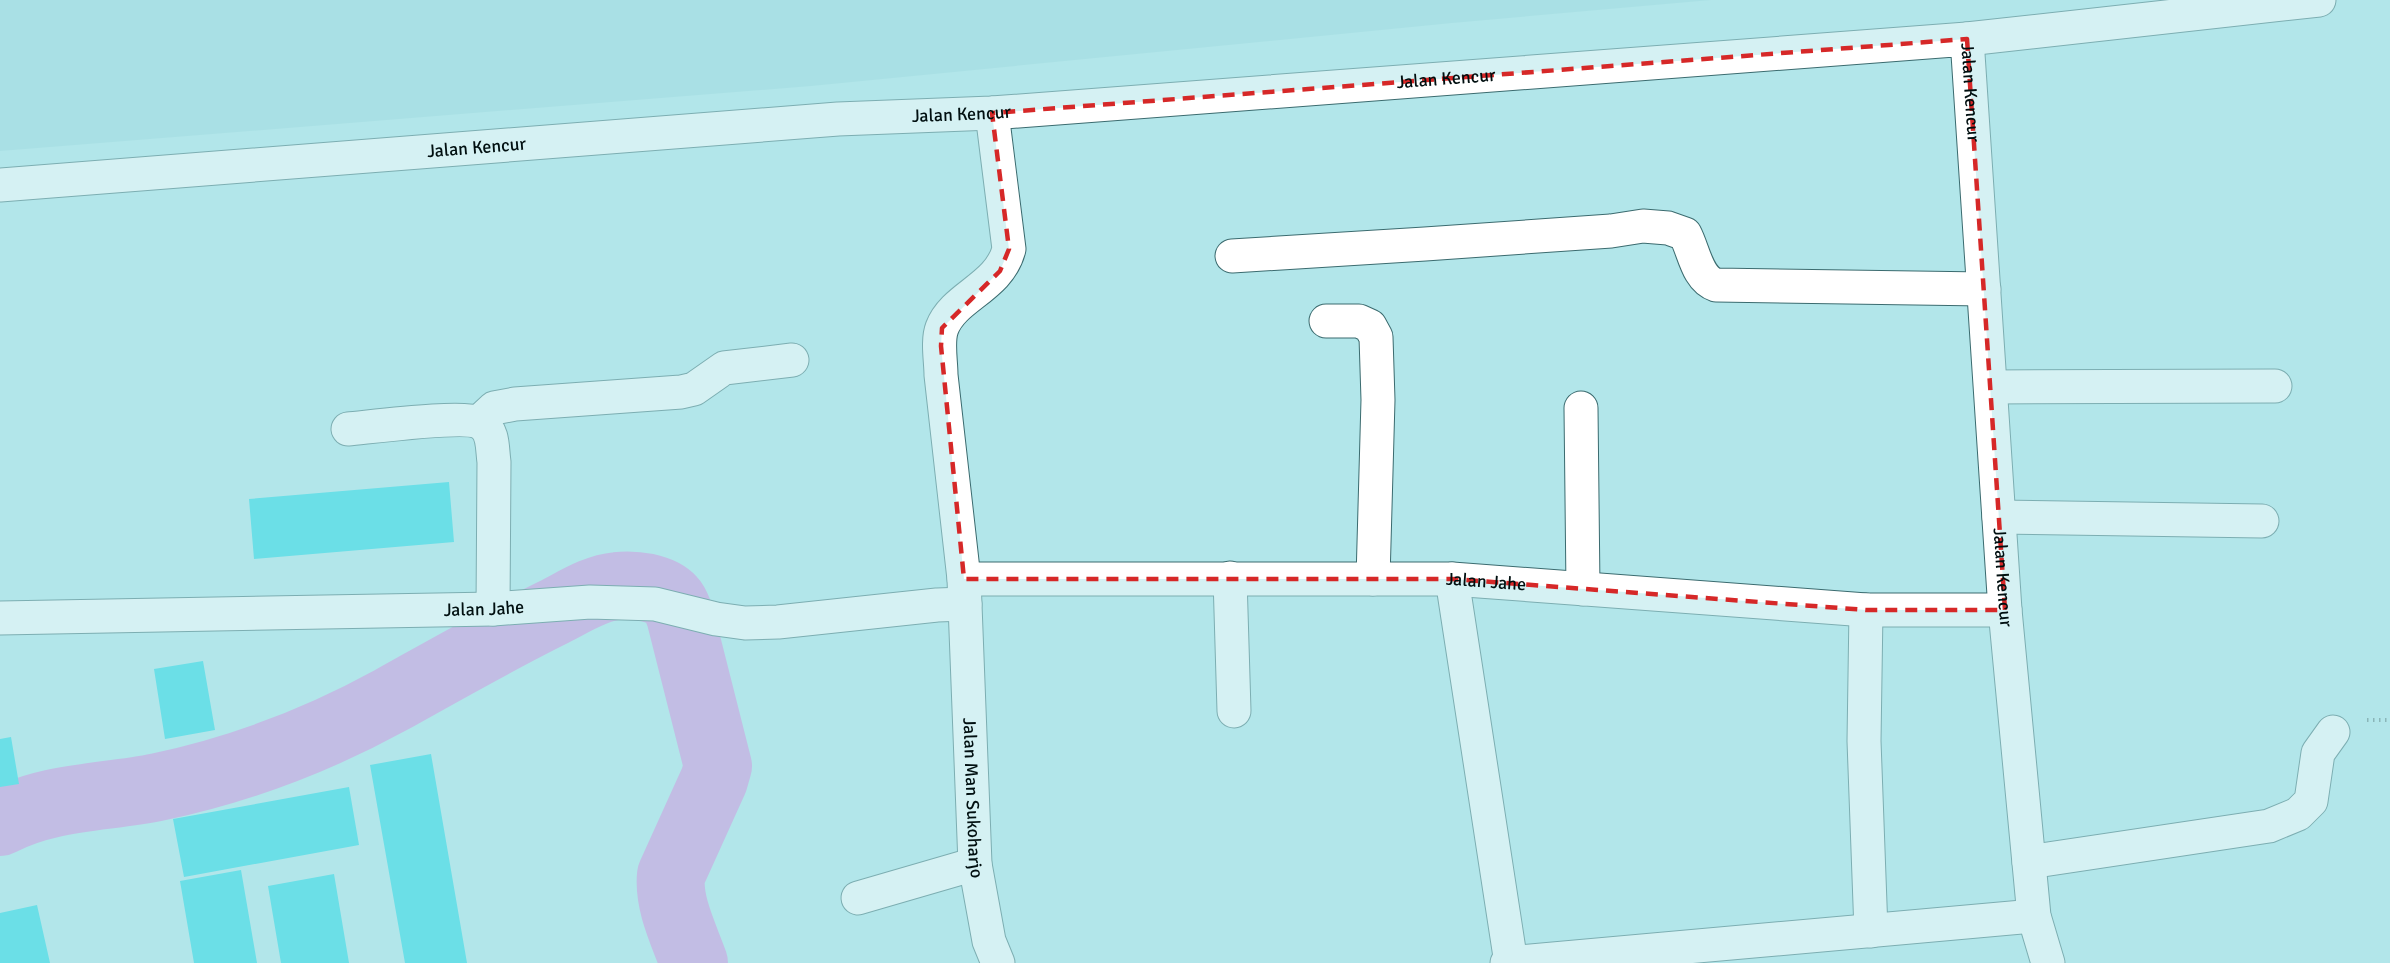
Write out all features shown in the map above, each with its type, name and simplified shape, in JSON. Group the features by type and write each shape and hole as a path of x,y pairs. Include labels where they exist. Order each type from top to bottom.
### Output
{"street":[{"path":"1967,39 2319,0"},
{"name":"Jalan Kencur","path":"0,185 838,120 992,113 1967,39 2005,610 2034,916 2048,963"},
{"name":"Jalan Man Sukoharjo","path":"992,113 1009,249 1000,271 953,313 942,328 941,375 965,605 975,864 989,940 998,963"},
{"path":"1232,256 1506,239 1611,231 1643,226 1668,228 1685,234 1702,274 1708,283 1716,285 1984,289"},
{"path":"1326,321 1359,321 1370,326 1376,337 1378,400 1373,579"},
{"path":"479,422 494,408 515,404 681,392 694,389 724,368 792,360"},
{"path":"1991,387 2275,386"},
{"path":"1581,408 1583,589"},
{"path":"348,429 455,420 479,422 488,429 492,440 494,462 493,609"},
{"path":"2000,517 2262,521"},
{"path":"1230,578 1234,711"},
{"name":"Jalan Jahe","path":"0,618 493,609 590,602 655,604 716,619 745,623 778,622 937,604 965,605 1230,578 1452,579 1866,610 2005,610"},
{"path":"1452,579 1509,963 2034,916"},
{"path":"1866,610 1864,741 1871,931"},
{"path":"2029,861 2258,828 2298,814 2311,801 2318,753 2332,732"},
{"path":"858,898 975,864"}],"highlighted area":[{"path":"1967,39 2005,610 1866,610 1452,579 964,579 941,346 942,328 1000,271 1009,249 992,113"}],"shaded area":[{"path":"0,0 1711,0 811,86 0,151"}],"building":[{"path":"449,482 454,542 254,559 249,499"},
{"path":"203,661 215,730 165,739 154,669"},
{"path":"11,737 19,784 0,787 0,739"},
{"path":"431,754 467,963 405,963 370,765"},
{"path":"349,787 359,845 184,877 173,819"},
{"path":"241,870 257,963 194,963 180,881"},
{"path":"334,874 349,963 281,963 268,886"},
{"path":"37,905 50,963 0,963 0,913"}],"waterway":[{"path":"0,822 19,813 58,802 158,787 248,763 307,741 363,715 585,596 609,587 646,587 667,596 678,610 718,766 714,780 671,875 674,908 694,963"}]}
